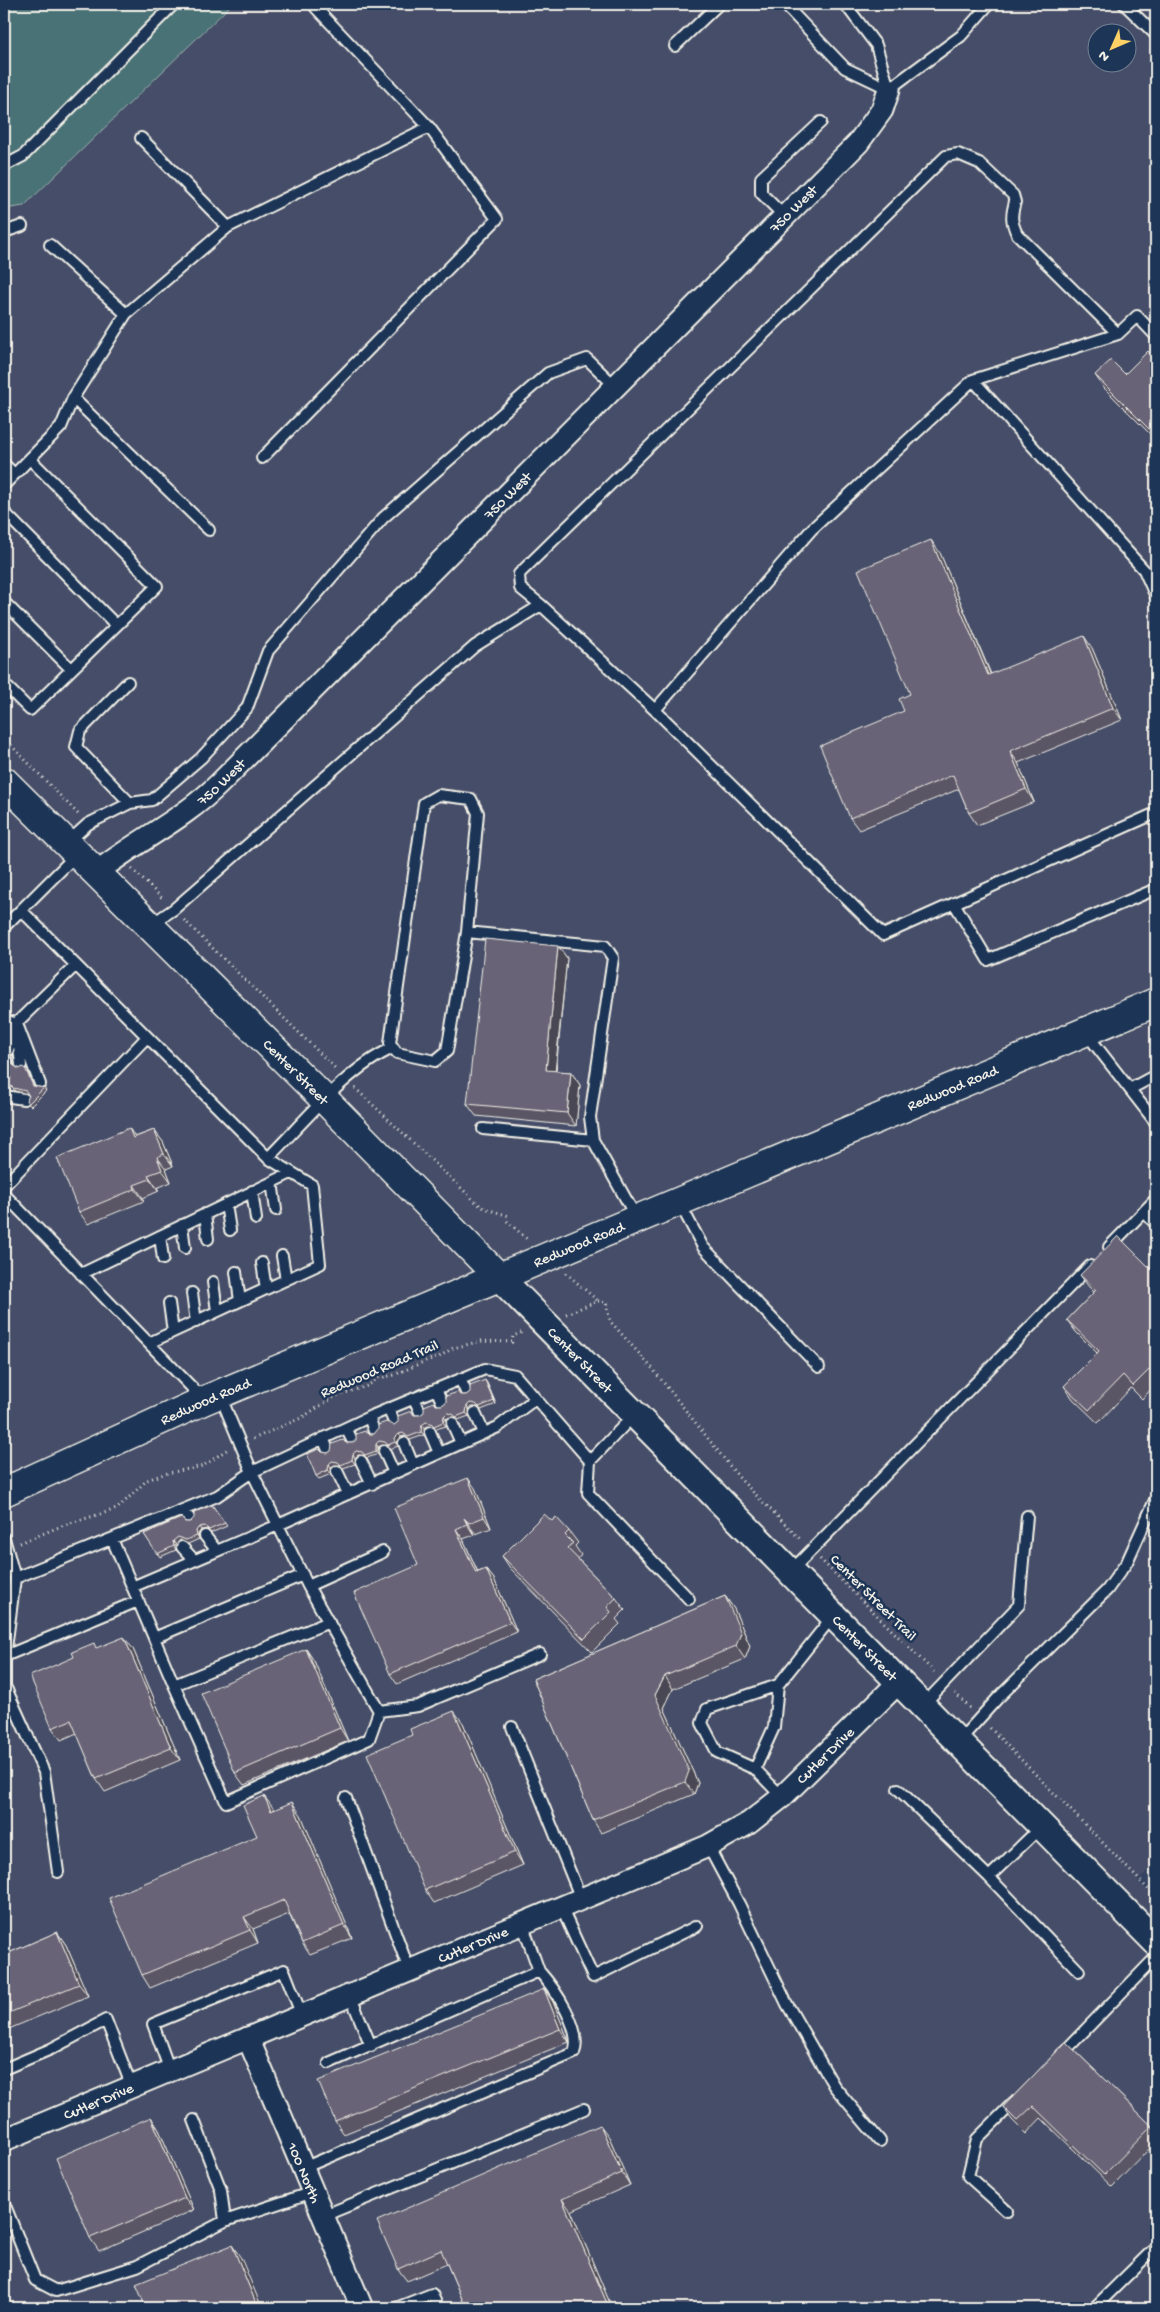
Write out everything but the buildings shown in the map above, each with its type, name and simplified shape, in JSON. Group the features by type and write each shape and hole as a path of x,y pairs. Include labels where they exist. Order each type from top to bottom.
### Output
{"main road":[{"name":"Center Street","path":"4,780 325,1100 499,1277"},
{"name":"Redwood Road","path":"4,1492 212,1398 1156,1002"}],"street":[{"name":"750 West","path":"96,873 119,855 164,828 201,802 862,138 882,110 889,89"},
{"name":"Center Street","path":"499,1277 1156,1942"},
{"name":"Cutler Drive","path":"4,2140 708,1846 749,1822 782,1797 899,1682"},
{"name":"100 North","path":"248,2038 362,2308"}],"lane":[{"path":"4,166 22,156 174,4"},
{"path":"675,46 719,4"},
{"path":"784,4 845,68 889,89"},
{"path":"845,4 876,45 889,89"},
{"path":"889,89 961,36 989,4"},
{"path":"1124,4 1156,35"},
{"path":"262,458 497,219 430,127 316,8"},
{"path":"785,217 761,193 761,178 821,122"},
{"path":"4,485 61,427 73,398 126,314 228,227 430,127"},
{"path":"142,138 228,227"},
{"path":"1118,334 1017,234 1011,223 1015,202 1013,195 979,162 958,154 946,156 519,574 520,588 655,710 883,935 1156,813"},
{"path":"4,232 22,226"},
{"path":"50,245 126,314"},
{"path":"655,710 812,529 973,380 1118,334 1137,316 1156,336"},
{"path":"4,927 21,910 72,849 88,824 130,803 152,800 201,758 247,708 268,651 383,518 548,373 587,359 616,387"},
{"path":"973,380 1144,570 1156,596"},
{"path":"73,398 209,530"},
{"path":"4,684 30,710 156,586 30,458"},
{"path":"4,464 14,474"},
{"path":"4,512 116,625"},
{"path":"4,602 72,669"},
{"path":"149,926 174,910 475,646 541,605"},
{"path":"128,682 80,731 76,747 130,803"},
{"path":"438,795 471,799 478,813 467,932 447,1051 435,1060 397,1053 390,1043 424,803 438,795"},
{"path":"954,904 988,960 1156,889"},
{"path":"21,910 268,1158 312,1185 320,1264 149,1344"},
{"path":"467,932 605,946 613,958 590,1117 593,1140 637,1220"},
{"path":"4,1035 76,965"},
{"path":"4,1021 17,1024"},
{"path":"4,1027 17,1024"},
{"path":"7,1052 17,1024"},
{"path":"17,1024 21,1065"},
{"path":"17,1024 31,1076"},
{"path":"17,1024 40,1084"},
{"path":"1085,1032 1156,1123"},
{"path":"4,1186 147,1037"},
{"path":"268,1158 357,1070 374,1056 394,1048"},
{"path":"1130,1089 1156,1075"},
{"path":"4,1084 16,1092"},
{"path":"4,1096 24,1100"},
{"path":"483,1129 593,1140"},
{"path":"81,1274 291,1173"},
{"path":"272,1182 276,1210"},
{"path":"252,1192 256,1219"},
{"path":"4,1194 149,1344 212,1398 252,1472 308,1586 379,1711 369,1739 226,1802 112,1539"},
{"path":"789,1572 1156,1199"},
{"path":"679,1203 702,1247 819,1367"},
{"path":"226,1204 230,1230"},
{"path":"1144,1212 1156,1224"},
{"path":"205,1214 208,1238"},
{"path":"182,1225 185,1248"},
{"path":"160,1236 163,1259"},
{"path":"282,1256 286,1280"},
{"path":"262,1263 266,1289"},
{"path":"236,1272 240,1301"},
{"path":"213,1282 217,1312"},
{"path":"192,1293 196,1322"},
{"path":"169,1303 173,1332"},
{"path":"16,1578 217,1496 252,1472 323,1438 388,1408 485,1370 515,1376 590,1461"},
{"path":"460,1379 466,1392"},
{"path":"436,1389 442,1402"},
{"path":"414,1398 420,1412"},
{"path":"132,1587 372,1484 498,1427 535,1399"},
{"path":"388,1408 394,1422"},
{"path":"475,1413 484,1433"},
{"path":"634,1415 590,1461 588,1493 689,1599"},
{"path":"369,1417 374,1431"},
{"path":"452,1423 461,1443"},
{"path":"346,1428 352,1440"},
{"path":"430,1432 439,1453"},
{"path":"323,1438 328,1450"},
{"path":"404,1443 413,1465"},
{"path":"384,1451 394,1473"},
{"path":"361,1461 372,1484"},
{"path":"337,1471 348,1494"},
{"path":"958,1742 1107,1590 1127,1562 1156,1498"},
{"path":"182,1510 190,1519"},
{"path":"922,1706 1019,1605 1028,1516"},
{"path":"158,1520 166,1528"},
{"path":"204,1536 217,1551"},
{"path":"5,1543 16,1578 5,1656 5,1686 44,1772 58,1872"},
{"path":"182,1547 194,1560"},
{"path":"308,1586 383,1552"},
{"path":"154,1638 303,1575"},
{"path":"5,1656 138,1601"},
{"path":"782,1797 755,1768 717,1752 702,1723 707,1709 778,1685 833,1616"},
{"path":"174,1685 329,1622"},
{"path":"379,1711 418,1706 540,1654"},
{"path":"755,1768 774,1727 778,1685"},
{"path":"512,1727 581,1899"},
{"path":"898,1789 989,1877 1079,1971"},
{"path":"346,1798 409,1970"},
{"path":"989,1877 1042,1826"},
{"path":"708,1846 739,1904 787,2004 834,2086 880,2142"},
{"path":"561,1907 592,1977 697,1926"},
{"path":"303,2168 574,2053 577,2045 569,2016 552,1986 540,1972 522,1923"},
{"path":"1054,2062 1156,1957"},
{"path":"170,2071 153,2024 162,2020 284,1970 302,2016"},
{"path":"329,2063 540,1972"},
{"path":"350,1995 371,2046"},
{"path":"4,2069 52,2049 106,2020 132,2086"},
{"path":"1007,2211 968,2176 977,2139 1019,2097"},
{"path":"323,2216 584,2109"},
{"path":"194,2120 221,2190 225,2221"},
{"path":"4,2203 35,2280 56,2291 138,2266 225,2221 313,2192"},
{"path":"1094,2308 1156,2248"},
{"path":"396,2308 432,2294 438,2308"}],"path":[{"path":"4,738 88,824"},
{"path":"134,870 158,894"},
{"name":"Center Street Trail","path":"598,1301 606,1302 610,1321 652,1368 741,1480 980,1718 1156,1897"},
{"name":"Redwood Road Trail","path":"256,1437 301,1418 336,1396 362,1388 380,1378 394,1375 439,1357 453,1348 482,1341 512,1342 513,1336"},
{"path":"5,1543 117,1509 147,1480 164,1474 203,1466 222,1452"}],"shaded area":[{"path":"232,4 1156,4 1156,1862 1138,1881 1156,1899 1156,2308 4,2308 4,209 24,206"}],"green space":[{"path":"4,4 232,4 24,206 4,209"}]}
